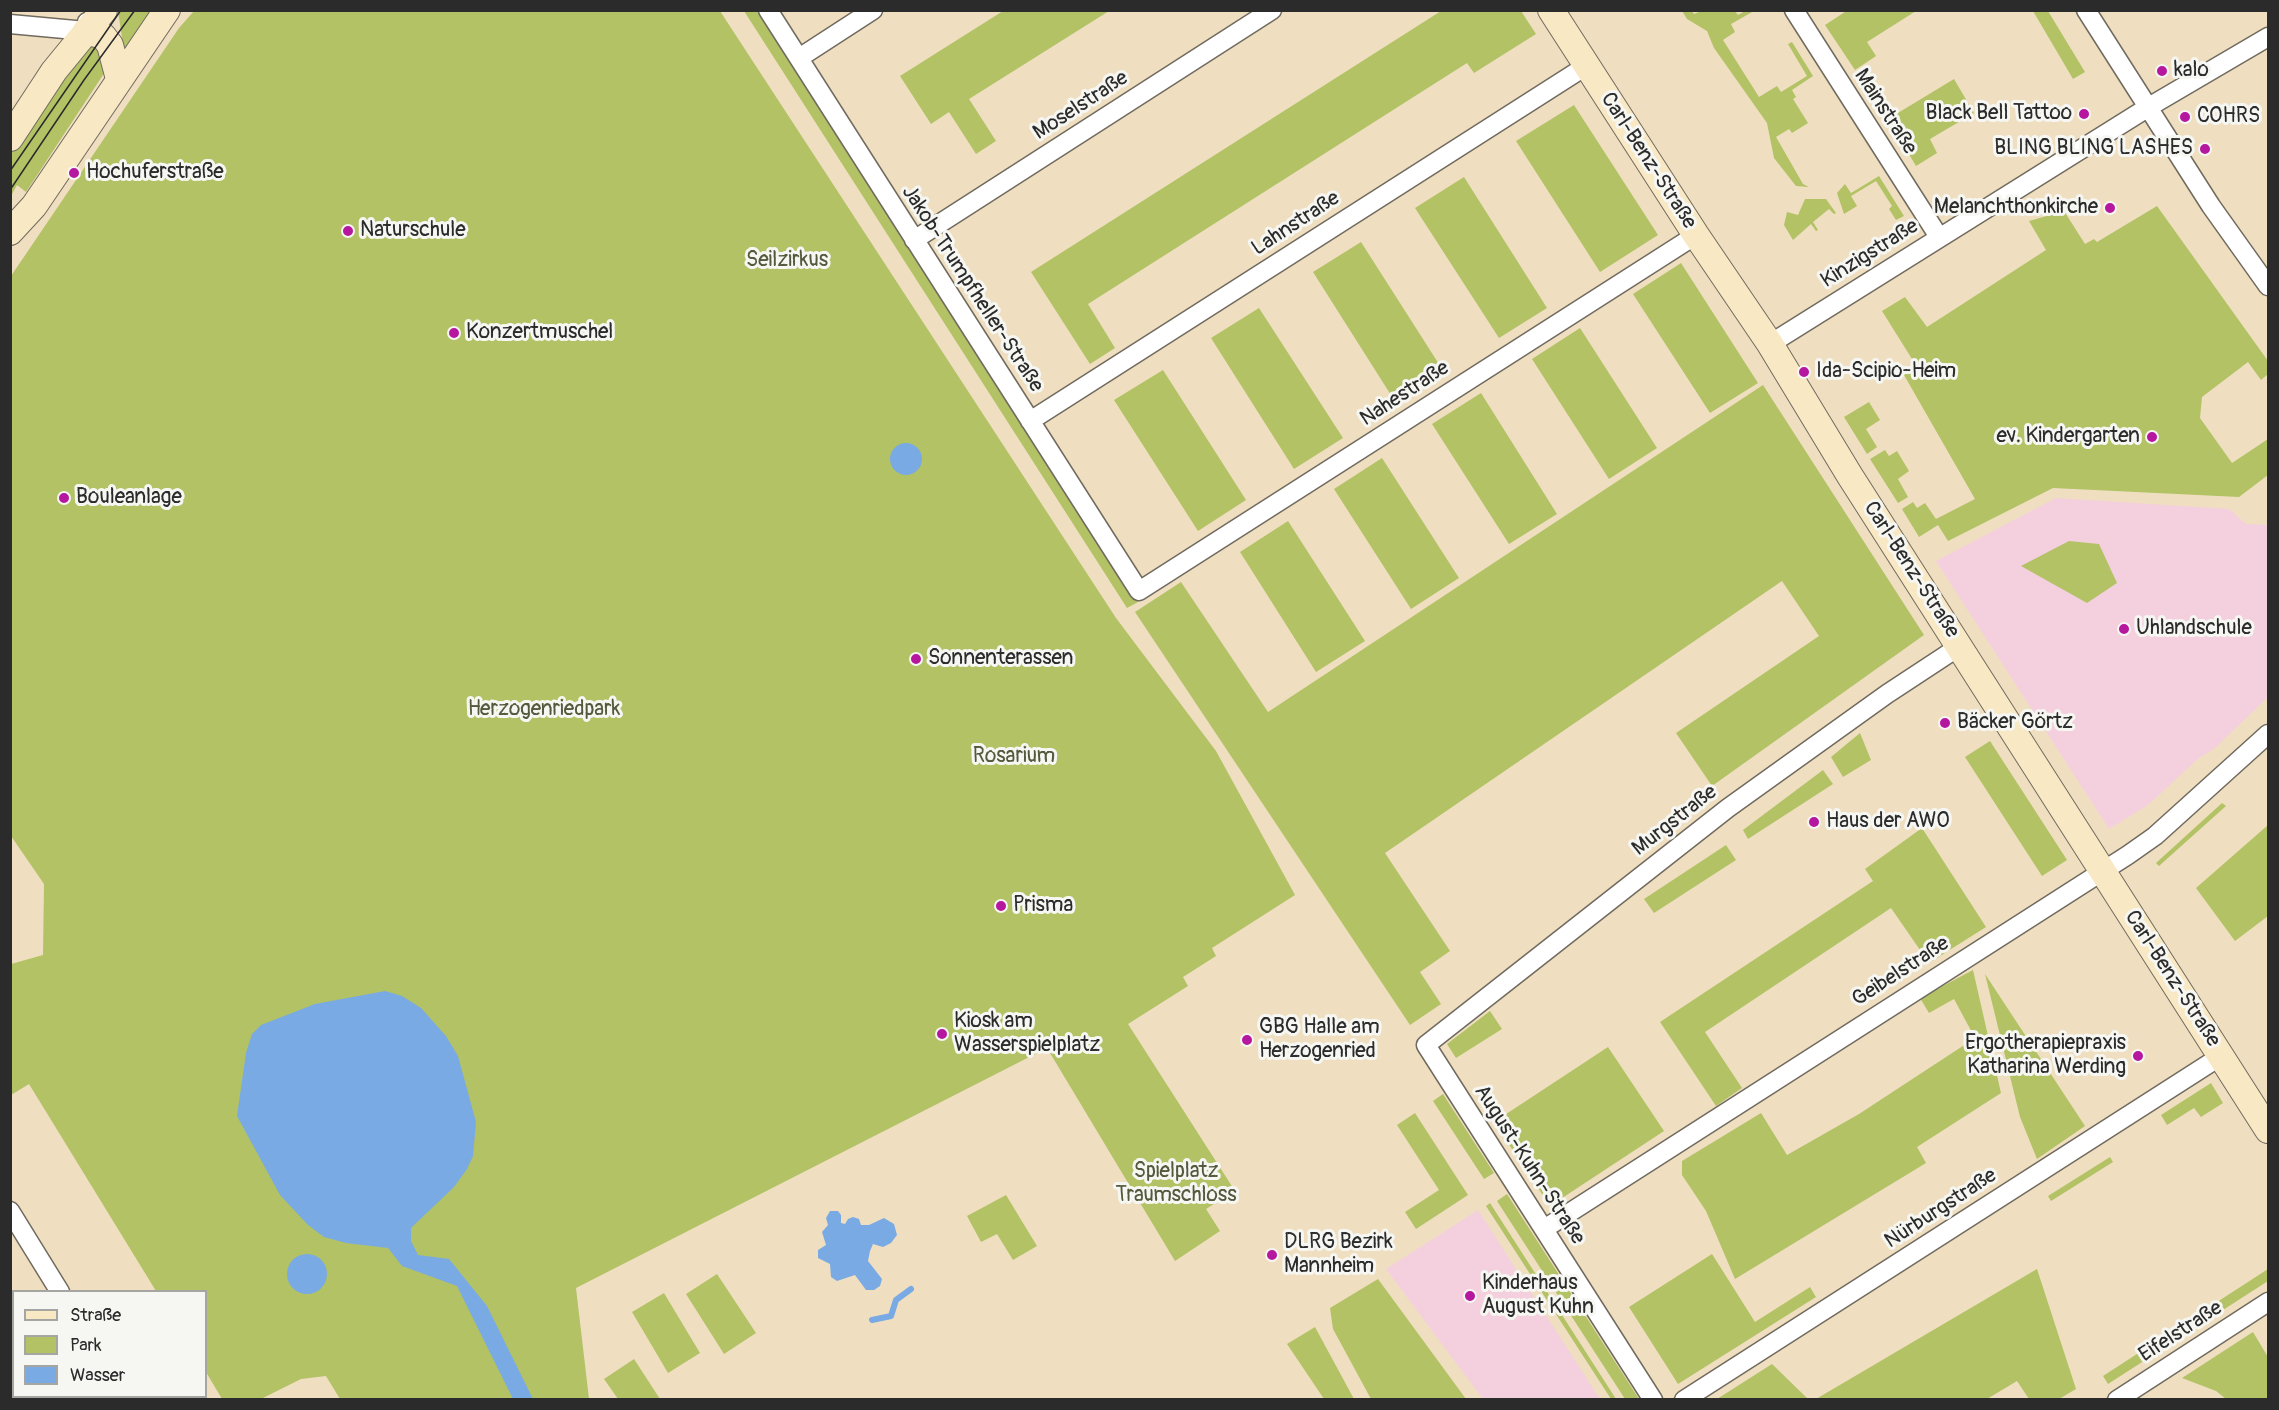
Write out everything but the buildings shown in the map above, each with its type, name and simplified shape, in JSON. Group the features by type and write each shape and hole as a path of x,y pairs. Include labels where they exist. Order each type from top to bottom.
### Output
{"street":[{"path":"10,138 87,21 104,10"},
{"path":"10,232 34,206 167,10"},
{"name":"Jakob-Trumpfheller-Straße","path":"768,10 1139,591"},
{"path":"799,58 873,10"},
{"name":"Moselstraße","path":"914,240 1272,10"},
{"name":"Carl-Benz-Straße","path":"1551,10 1696,235 1770,344 1850,476 1960,646 2111,866 2221,1056 2268,1130"},
{"name":"Mainstraße","path":"1794,10 1939,237"},
{"path":"2086,10 2211,206 2268,286"},
{"path":"10,24 87,21 110,45 119,79"},
{"name":"Kinzigstraße","path":"1770,344 2147,108 2268,37"},
{"name":"Lahnstraße","path":"1030,421 1586,66"},
{"name":"Nahestraße","path":"1139,591 1696,235"},
{"name":"Murgstraße","path":"1426,1045 1728,808 1887,694 1960,646"},
{"name":"Geibelstraße","path":"1544,1229 2111,866 2155,836 2265,744"},
{"name":"August-Kuhn-Straße","path":"1426,1045 1653,1400"},
{"name":"Nürburgstraße","path":"1684,1400 2221,1056"},
{"path":"10,1211 59,1290"},
{"name":"Eifelstraße","path":"2117,1400 2268,1302"}],"shaded area":[{"name":"Uhlandschule","path":"2056,498 2229,509 2246,524 2268,525 2268,697 2215,748 2199,758 2148,805 2109,829 1936,561"},
{"name":"Kinderhaus August Kuhn","path":"1478,1210 1600,1399 1483,1399 1386,1269"}],"green space":[{"path":"1848,10 1916,11 1867,42 1876,56 1855,70 1825,25"},
{"path":"118,11 152,11 124,51"},
{"name":"Herzogenriedpark","path":"194,11 720,11 1116,618 1216,751 1295,895 1212,948 1216,956 1183,977 1188,986 1128,1024 1235,1191 1206,1209 1220,1231 1175,1261 1047,1048 576,1288 589,1399 340,1399 326,1376 301,1379 261,1399 222,1399 207,1374 207,1290 155,1290 29,1084 11,1095 11,964 43,955 44,884 11,836 11,276 179,28"},
{"path":"744,11 757,11 1138,602 1127,608"},
{"path":"1003,11 1109,11 969,99 996,141 976,154 949,112 931,124 900,76"},
{"path":"1441,11 1521,11 1536,34 1474,73 1467,63 1088,304 1115,348 1090,364 1031,272"},
{"path":"1682,11 1692,11 1694,14 1701,11 1735,11 1738,15 1745,11 1754,11 1731,24 1735,32 1723,40 1759,97 1777,86 1781,92 1807,76 1788,44 1792,42 1813,76 1792,90 1796,97 1793,99 1808,123 1792,133 1789,129 1776,137 1803,184 1809,187 1796,186 1774,158 1767,123 1714,48 1707,31 1687,19"},
{"path":"2033,11 2048,11 2085,72 2073,79"},
{"path":"93,37 105,67 103,75 26,192 17,185 11,196 11,151 70,65"},
{"path":"1954,79 1974,113 1930,139 1937,153 1916,166 1888,119"},
{"path":"1574,105 1658,235 1600,272 1516,141"},
{"path":"1879,176 1904,216 1896,220 1889,209 1892,206 1876,181 1851,196 1857,206 1844,214 1837,193 1845,184 1851,193"},
{"path":"1464,177 1547,308 1499,338 1415,208"},
{"path":"1805,199 1826,199 1836,213 1834,214 1829,209 1813,222 1818,230 1816,231 1811,224 1793,240 1784,225 1787,212 1798,215"},
{"path":"2157,206 2268,361 2268,374 2261,380 2248,362 2202,397 2200,418 2232,463 2268,439 2268,475 2239,497 2053,488 1948,541 1938,525 1919,537 1902,509 1913,502 1917,508 1925,503 1936,519 1975,499 1904,375 1917,367 1882,311 1905,297 1927,327 2046,250 2029,221 2064,211 2085,244 2094,239 2097,242"},
{"path":"1361,242 1444,372 1396,403 1313,272"},
{"path":"1681,263 1758,383 1710,413 1633,294"},
{"path":"1259,308 1343,438 1294,469 1211,338"},
{"path":"1580,328 1657,448 1609,479 1532,359"},
{"path":"1163,370 1246,500 1198,531 1114,400"},
{"path":"1763,385 1924,635 1712,786 1676,733 1819,636 1782,581 1385,853 1450,951 1420,972 1441,1004 1410,1025 1135,612 1181,582 1268,712"},
{"path":"1481,393 1557,514 1509,544 1432,424"},
{"path":"1869,402 1880,420 1866,429 1877,447 1867,454 1844,417"},
{"path":"1885,450 1889,456 1897,451 1909,471 1898,479 1908,497 1898,503 1870,459"},
{"path":"1382,458 1459,578 1411,609 1334,489"},
{"path":"1288,521 1365,641 1316,672 1240,552"},
{"path":"2069,541 2099,544 2117,583 2087,603 2021,566"},
{"path":"1860,733 1871,760 1843,777 1831,757"},
{"path":"1990,741 2067,860 2042,876 1965,757"},
{"path":"1823,770 1833,784 1748,839 1743,830"},
{"path":"2222,803 2226,806 2159,866 2156,863"},
{"path":"2268,825 2268,916 2235,941 2196,888"},
{"path":"1922,828 1986,927 1929,963 1891,908 1705,1032 1742,1088 1716,1106 1660,1022 1873,881 1865,869"},
{"path":"1726,845 1736,860 1654,913 1644,899"},
{"path":"1973,970 2001,1093 1917,1147 1926,1163 1735,1279 1706,1211 1682,1175 1682,1161 1761,1113 1787,1155 1859,1114 1975,1038 1954,999 1929,1013 1920,998"},
{"path":"1985,974 2085,1126 2037,1159 2020,1117"},
{"path":"1490,1011 1502,1029 1456,1058 1447,1044"},
{"path":"1608,1047 1664,1131 1550,1206 1494,1122"},
{"path":"2211,1083 2223,1103 2201,1117 2194,1108 2167,1125 2161,1115"},
{"path":"1443,1094 1494,1173 1484,1179 1433,1101"},
{"path":"1415,1113 1468,1195 1416,1229 1405,1212 1439,1190 1397,1125"},
{"path":"2110,1157 2113,1162 2051,1201 2048,1196"},
{"path":"1507,1194 1639,1399 1625,1399 1497,1201"},
{"path":"1006,1195 1037,1246 1013,1260 997,1234 981,1242 967,1216"},
{"path":"1490,1203 1616,1399 1611,1399 1486,1206"},
{"path":"1712,1254 1755,1322 1810,1287 1816,1297 1678,1384 1629,1307"},
{"path":"2037,1269 2076,1389 2059,1399 2029,1399 2017,1381 1987,1399 1816,1399"},
{"path":"2268,1269 2268,1281 2108,1384 2103,1376"},
{"path":"717,1274 756,1333 724,1354 686,1294"},
{"path":"1378,1279 1466,1399 1371,1399 1333,1329 1330,1308"},
{"path":"664,1293 700,1353 668,1373 632,1312"},
{"path":"1315,1327 1354,1399 1324,1399 1287,1344"},
{"path":"2253,1332 2268,1357 2268,1399 2226,1399 2216,1391 2182,1378"},
{"path":"634,1359 660,1399 618,1399 604,1379"},
{"path":"1772,1364 1808,1399 1717,1399"}],"water":[{"path":"906,443 917,448 922,459 917,470 906,475 895,470 890,459 895,448"},
{"path":"385,991 402,996 421,1008 446,1036 458,1056 476,1122 473,1156 467,1169 454,1187 411,1228 411,1241 418,1255 449,1259 487,1306 533,1399 513,1399 457,1286 402,1266 388,1248 346,1243 324,1237 308,1225 280,1195 237,1116 246,1053 252,1034 261,1025 315,1004"},
{"path":"830,1211 838,1211 841,1215 841,1223 845,1224 853,1217 859,1219 861,1225 869,1225 884,1218 894,1224 897,1235 891,1243 883,1247 873,1244 870,1251 868,1261 882,1279 880,1286 874,1290 866,1290 855,1275 837,1281 831,1277 830,1264 818,1258 818,1250 826,1245 822,1232 828,1225 826,1218"},
{"path":"307,1254 315,1255 321,1260 326,1266 326,1282 321,1288 315,1293 307,1294 299,1293 293,1288 288,1282 287,1274 288,1266 293,1260 299,1255"}],"waterway":[{"path":"872,1320 891,1316 896,1300 911,1289"}],"tram line":[{"path":"10,171 121,10"},
{"path":"10,190 84,80 135,10"}],"place":[{"name":"kalo","path":"2162,71"},
{"name":"Black Bell Tattoo","path":"2084,114"},
{"name":"COHRS","path":"2185,117"},
{"name":"BLING BLING LASHES","path":"2205,149"},
{"name":"Hochuferstraße","path":"74,173"},
{"name":"Melanchthonkirche","path":"2110,208"},
{"name":"Naturschule","path":"348,231"},
{"name":"Konzertmuschel","path":"454,333"},
{"name":"Ida-Scipio-Heim","path":"1804,372"},
{"name":"ev. Kindergarten","path":"2152,437"},
{"name":"Bouleanlage","path":"64,498"},
{"name":"Uhlandschule","path":"2124,629"},
{"name":"Sonnenterassen","path":"916,659"},
{"name":"Bäcker Görtz","path":"1945,723"},
{"name":"Haus der AWO","path":"1814,822"},
{"name":"Prisma","path":"1001,906"},
{"name":"Kiosk am Wasserspielplatz","path":"942,1034"},
{"name":"GBG Halle am Herzogenried","path":"1247,1040"},
{"name":"Ergotherapiepraxis Katharina Werding","path":"2138,1056"},
{"name":"DLRG Bezirk Mannheim","path":"1272,1255"},
{"name":"Kinderhaus August Kuhn","path":"1470,1296"}],"park label":[{"name":"Seilzirkus","path":"787,261"},
{"name":"Rosarium","path":"1014,757"},
{"name":"Spielplatz Traumschloss","path":"1176,1184"}]}
